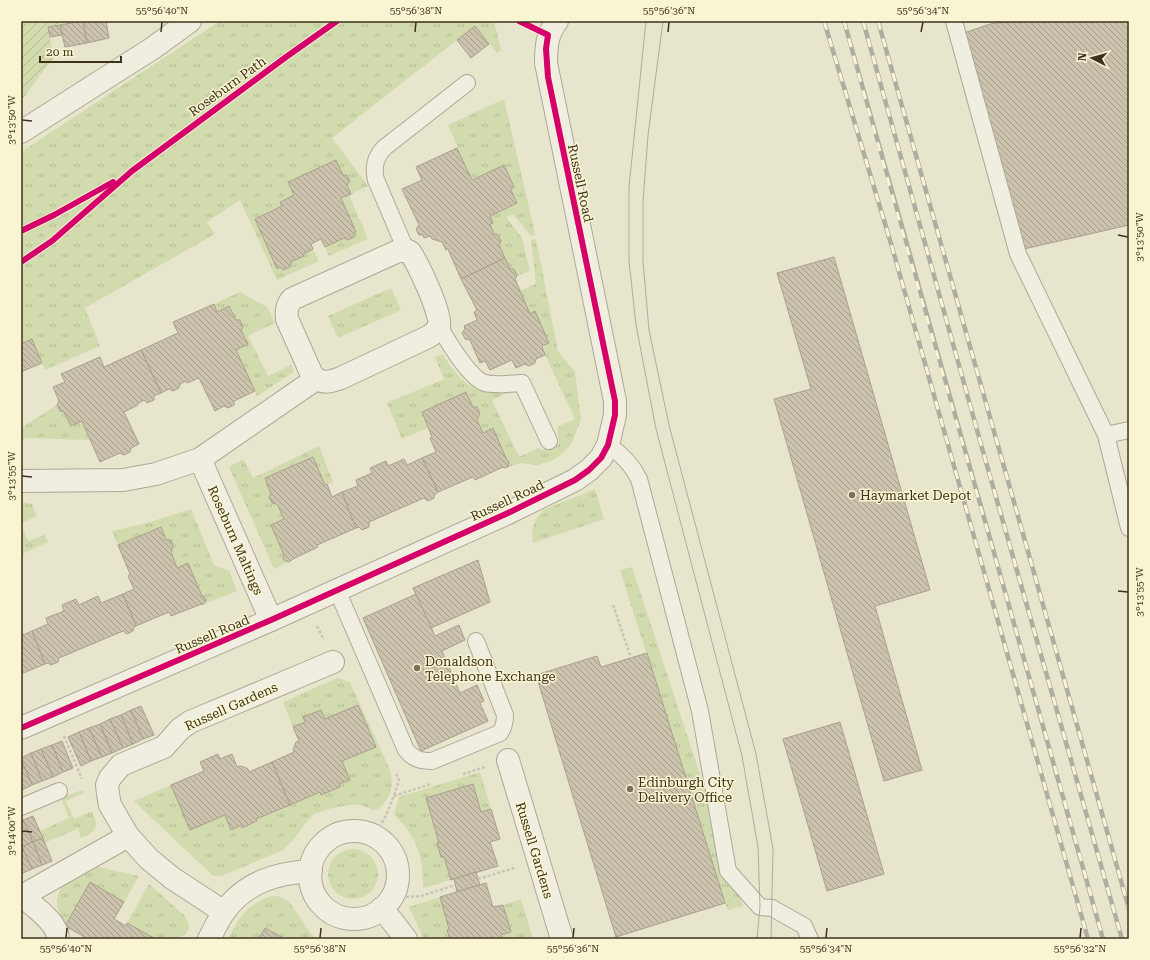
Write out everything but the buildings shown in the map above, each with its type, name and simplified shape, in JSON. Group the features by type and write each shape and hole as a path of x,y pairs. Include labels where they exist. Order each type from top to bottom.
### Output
{"street":[{"path":"21,132 153,48 190,21"},
{"name":"Russell Road","path":"21,728 271,620 508,513 575,480 589,470 601,458 608,445 615,415 615,400 546,63 548,35 557,21"},
{"path":"406,250 410,252 413,257 438,312 438,326 435,332 428,337 341,378 329,382 322,382 312,375 286,319 286,310 292,299 396,252 406,250"},
{"path":"21,481 123,480 156,474 200,459 316,379"},
{"name":"Roseburn Maltings","path":"200,459 271,620"},
{"name":"Russell Gardens","path":"224,912 172,878 149,859 128,836 110,805 107,785 110,778 121,765 164,747 180,729 190,722 333,662"},
{"name":"Russell Gardens","path":"508,760 537,861 562,939"},
{"path":"360,831 375,836 386,845 396,861 398,880 387,904 367,917 350,919 334,914 320,903 312,888 311,871 314,855 324,843 337,834 360,831"},
{"path":"58,939 56,929 52,923 22,896 128,836"},
{"path":"208,939 224,912 242,893 269,878 292,872 311,871"},
{"path":"387,904 406,939"}],"lane":[{"path":"954,21 1018,254 1106,435 1129,528"},
{"path":"406,250 376,180 374,169 376,161 384,148 467,83"},
{"path":"438,326 469,371 480,381 492,384 522,383 549,441"},
{"path":"1106,435 1129,430"},
{"path":"608,445 633,467 640,479 700,711 728,871 760,907 772,908 804,926 810,939"},
{"path":"337,590 406,750 413,757 418,759 424,761 432,760 500,733 502,730 505,715 476,641"},
{"path":"21,807 60,791"}],"path":[{"path":"307,604 333,662"},
{"path":"613,604 631,658"},
{"path":"62,731 74,761"},
{"path":"375,836 387,813 399,780 392,765"},
{"path":"478,879 537,861"},
{"path":"387,904 421,896 455,885"}],"green space":[{"path":"21,21 69,21 69,23 48,27 54,59 24,97 21,98"},
{"path":"220,21 494,21 501,50 497,53 475,26 332,138 368,186 351,194 347,185 350,181 347,175 343,174 288,182 294,195 280,201 282,206 255,219 277,268 280,267 283,270 290,267 291,262 304,256 303,254 313,249 319,261 277,280 240,200 207,222 215,234 85,308 100,346 45,370 32,340 21,344 21,152"},
{"path":"504,99 535,234 531,236 513,214 506,217 522,238 530,271 517,276 514,269 510,269 499,245 501,241 498,235 494,234 490,224 493,223 490,216 517,203 511,190 514,187 504,165 472,180 448,125"},
{"path":"349,195 368,239 329,256 325,247 344,238 348,240 354,237 354,233 356,232 341,198"},
{"path":"536,239 558,351 575,372 581,419 572,443 563,453 546,463 536,465 522,463 508,467 509,462 493,428 483,433 477,420 480,413 477,407 473,406 466,392 422,412 428,428 402,439 387,403 444,379 435,357 443,354 456,373 466,383 473,387 479,390 487,391 512,391 492,400 519,457 538,448 543,450 559,443 557,427 575,419 545,355 544,346 549,342 535,311 530,314 520,291 536,284 531,240"},
{"path":"391,288 401,310 338,338 328,316"},
{"path":"240,292 267,307 275,323 248,336 268,376 291,365 294,372 257,396 236,350 248,344 241,330 243,326 240,320 236,320 229,306 217,312 214,304"},
{"path":"57,405 60,411 64,412 71,426 82,421 90,440 25,438 21,444 21,428"},
{"path":"319,446 333,482 325,485 312,457 265,478 271,494 269,497 272,503 278,508 284,519 271,525 284,555 284,560 289,562 274,569 229,467 243,459 253,478"},
{"path":"595,489 604,519 533,543 533,526 543,510"},
{"path":"21,502 32,504 37,516 21,523"},
{"path":"191,509 214,565 229,571 237,591 204,604 206,600 202,596 188,563 177,568 171,552 173,547 171,541 166,540 161,527 118,545 112,531 147,523"},
{"path":"21,524 28,541 45,535 48,542 24,553 21,574"},
{"path":"632,567 743,906 728,910 725,903 620,570"},
{"path":"337,678 350,682 390,770 392,781 389,796 378,809 373,810 361,805 349,805 328,809 314,814 283,850 222,876 214,876 134,801 171,785 225,815 232,829 241,825 242,828 257,822 256,819 320,792 322,795 340,787 339,784 350,780 342,761 375,747 358,705 325,719 321,710 303,717 305,722 293,727 283,702"},
{"path":"480,772 491,809 481,812 473,784 426,798 439,843 441,857 444,857 451,880 423,888 422,867 417,848 408,830 394,815 399,797"},
{"path":"82,790 84,793 66,801 74,819 92,811 96,825 93,831 81,838 78,829 44,843 40,831 69,818 61,798"},
{"path":"353,849 362,851 371,856 376,865 378,874 376,883 371,892 362,897 353,899 344,897 335,892 330,883 328,874 330,865 335,856 344,851"},
{"path":"99,867 139,876 124,902 90,882 65,926 57,906 59,893 62,888 73,878"},
{"path":"149,884 184,915 188,921 189,927 185,934 175,938 157,939 127,923"},
{"path":"271,896 286,900 316,939 285,939 265,928 259,939 228,939 240,918 249,908"},
{"path":"440,897 449,929 447,930 450,939 424,939 409,907"},
{"path":"521,899 533,939 503,939 501,935 511,932 503,905"}],"tram line":[{"path":"646,21 629,187 629,261 636,325 656,429 742,756 758,847 760,907 757,939"},
{"path":"663,21 648,135 643,202 643,262 649,330 669,425 756,754 773,849 771,939"}],"railway":[{"path":"824,21 892,247 1088,939"},
{"path":"844,21 1103,939"},
{"path":"863,21 984,455 1122,939"},
{"path":"878,21 1129,909"}],"cycle path":[{"name":"Roseburn Path","path":"21,262 52,241 132,171 337,21"},
{"path":"21,728 271,620 508,513 575,480 589,470 601,458 608,445 615,415 615,401 548,77 546,49 548,35 519,21"},
{"path":"21,231 54,215 113,182"}],"place":[{"name":"Haymarket Depot","path":"852,495"},
{"name":"Donaldson Telephone Exchange","path":"417,668"},
{"name":"Edinburgh City Delivery Office","path":"630,789"}]}
